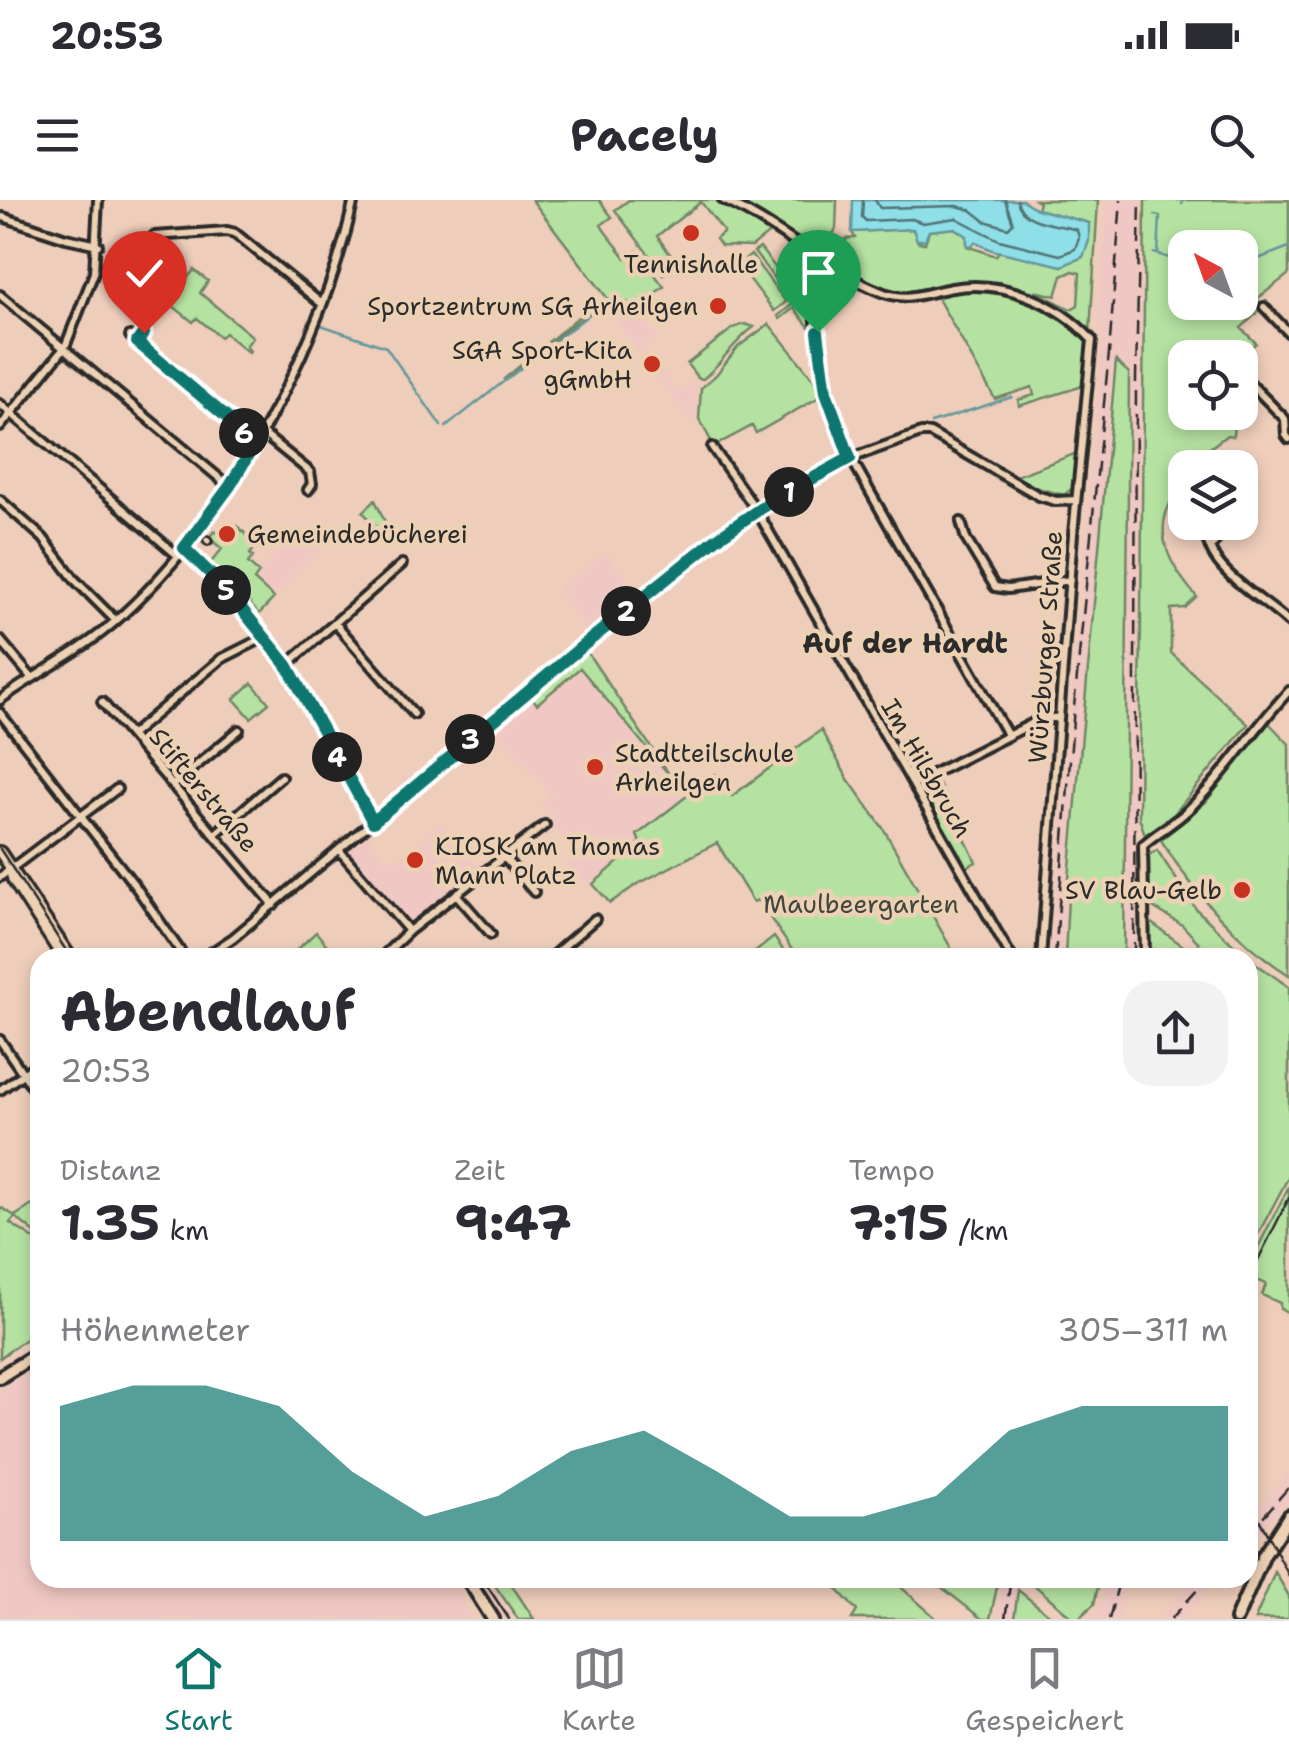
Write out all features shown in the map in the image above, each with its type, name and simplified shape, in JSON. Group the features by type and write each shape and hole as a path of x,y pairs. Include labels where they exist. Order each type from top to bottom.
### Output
{"main road":[{"path":"0,1377 30,1358"},
{"path":"1258,1569 1289,1516"},
{"path":"473,1588 493,1619"},
{"path":"1236,1619 1250,1588"}],"street":[{"path":"0,427 65,347 94,273 98,200"},
{"path":"0,700 116,621 184,548 230,486 256,442 322,304 354,200"},
{"path":"723,200 779,230 821,259 817,304 820,356 826,392 850,458 1008,736"},
{"path":"3,217 98,245"},
{"path":"151,241 154,236 236,233 322,304"},
{"name":"Würzburger Straße","path":"821,259 854,280 896,296 977,286 1023,295 1075,322 1092,340 1041,948"},
{"path":"0,295 230,486"},
{"path":"1264,306 1289,332"},
{"path":"144,333 134,339 256,442"},
{"path":"1258,391 1285,419 1289,438"},
{"path":"0,404 177,555"},
{"path":"261,432 310,472 312,484 308,490"},
{"path":"216,948 274,905 584,644 716,539 850,458 930,433 1038,496 1076,500"},
{"name":"Im Hilsbruch","path":"712,447 757,511 1006,948"},
{"path":"0,500 43,538 75,580 116,621"},
{"path":"961,522 966,539 995,587 1008,589 1070,580"},
{"path":"1207,540 1208,550 1232,576 1289,624"},
{"path":"1208,550 1217,540"},
{"path":"184,548 224,587 287,665 373,822"},
{"path":"287,665 402,564"},
{"path":"335,622 414,714"},
{"path":"131,734 221,659 265,637"},
{"path":"0,640 32,677"},
{"path":"1145,948 1143,844 1174,823 1200,798 1289,691"},
{"name":"Stifterstraße","path":"102,702 274,905"},
{"path":"0,713 178,948"},
{"path":"913,784 1046,717 1060,717"},
{"path":"174,785 240,730"},
{"path":"214,834 282,777"},
{"path":"0,876 118,789"},
{"path":"390,948 544,826"},
{"path":"338,850 409,930"},
{"path":"0,852 64,948"},
{"path":"504,857 534,892"},
{"path":"11,869 12,880 56,948"},
{"path":"456,894 491,934"},
{"path":"562,948 595,919"},
{"path":"0,1040 30,1082"},
{"path":"0,1090 30,1068"}],"shaded area":[{"path":"1107,200 1143,200 1136,948 1124,948 1129,369 1116,358 1063,948 1051,948 1103,333 1097,319"},
{"name":"SGA Sport-Kita gGmbH","path":"604,305 632,311 643,318 658,337 644,349 678,392 693,381 694,424"},
{"path":"298,528 319,550 274,598 253,579"},
{"path":"606,552 635,591 586,630 557,589"},
{"name":"Stadtteilschule Arheilgen","path":"579,668 684,797 638,835 640,843 589,887 568,863 577,855 550,823 554,819 540,804 550,795 495,729 532,698 538,703"},
{"path":"441,823 484,872 409,931 339,851 363,831 388,860 392,857 396,861"},
{"path":"30,1368 30,1588 454,1588 474,1619 0,1619 0,1388"},
{"path":"1289,1472 1289,1499 1258,1535 1258,1507"},
{"path":"480,1588 493,1588 513,1619 500,1619"},
{"path":"1002,1588 1019,1588 1014,1619 996,1619"},
{"path":"1105,1588 1127,1588 1119,1619 1091,1619 1101,1607"},
{"path":"1186,1588 1210,1588 1182,1619 1158,1619"}],"green space":[{"path":"532,200 599,200 612,217 601,225 604,230 626,258 637,251 664,287 637,305 608,299"},
{"path":"629,200 716,200 772,231 752,247 721,246 716,239 724,232 701,202 657,236 677,264 663,274 615,210"},
{"path":"732,200 837,200 836,229 821,254"},
{"path":"1035,200 1098,200 1090,333 1050,303 1003,287 1002,293 1065,318 1084,336 1087,346 1083,386 1019,406 1018,400 1034,395 1032,387 995,399 936,295 964,289 964,284 914,294 896,293 864,282 825,259 836,241 844,245 846,239 855,238 852,232 913,229 918,242 925,243 929,231 954,228 967,236 967,246 996,256 1000,249 1062,266 1089,223 1037,209 1039,203","holes":["1073,271 1080,273 1078,305 1071,309 1035,291 1056,296 1062,276"]},
{"path":"1145,200 1289,200 1289,274 1258,298 1258,230 1168,230 1168,320 1249,320 1241,328 1253,340 1168,340 1168,430 1233,430 1233,436 1227,435 1207,450 1168,450 1164,527 1169,556 1197,597 1185,608 1171,609 1171,653 1248,724 1174,814 1145,835 1139,817"},
{"path":"760,248 796,294 790,299 754,252"},
{"path":"751,255 786,302 774,311 739,265"},
{"path":"194,270 208,281 200,293 253,337 246,346 249,353 225,333 220,337 168,302"},
{"path":"816,285 814,333 794,308 780,319 778,316"},
{"path":"596,302 598,305 503,380"},
{"path":"745,324 754,327 703,379 698,378 687,364 733,328"},
{"path":"769,324 819,386 821,396 756,433 752,426 714,446 699,419 701,388 738,347"},
{"path":"1116,361 1129,373 1124,948 1065,948"},
{"path":"1077,453 1074,487 1064,495 1037,488 1016,476"},
{"path":"375,500 395,544 393,546 363,512"},
{"path":"237,526 249,537 255,532 263,539 250,554 253,557 248,563 259,573 254,580 274,598 259,614 229,580 226,582 209,565 222,549 209,538 215,531 226,539"},
{"path":"587,652 671,777 580,668 537,704 532,698"},
{"path":"252,683 269,703 251,718 234,699"},
{"name":"SV Blau-Gelb","path":"1268,722 1289,744 1289,975 1258,952 1258,948 1251,947 1218,915 1161,840 1206,802"},
{"name":"Maulbeergarten","path":"821,730 848,779 883,828 951,948 791,948 758,900 753,902 717,843 610,903 593,884 640,843 637,835 715,774 732,796"},
{"path":"935,776 976,862 965,868 920,789 921,783"},
{"path":"1157,850 1196,909 1237,948 1196,948 1199,943 1182,925 1151,906 1145,858"},
{"path":"1150,922 1186,948 1149,948"},
{"path":"316,932 329,948 299,948"},
{"path":"774,937 782,948 760,948"},
{"path":"1258,965 1289,987 1289,1176 1258,1234"},
{"path":"1289,1186 1289,1313 1280,1308 1280,1303 1262,1295 1266,1284 1258,1281 1258,1247"},
{"path":"30,1206 30,1229 15,1217 10,1223 30,1236 30,1336 0,1358 0,1207 15,1216"},
{"path":"1275,1572 1289,1596 1289,1619 1255,1619"},
{"path":"497,1588 514,1588 534,1619 518,1619"},
{"path":"836,1588 902,1588 937,1619 852,1619 857,1611"},
{"path":"943,1588 997,1588 990,1619 982,1619"},
{"path":"1038,1588 1098,1588 1094,1604 1074,1619"},
{"path":"1018,1590 1053,1618 1053,1619 1014,1619"}],"water":[{"path":"853,200 1022,200 1037,209 1089,223 1089,241 1083,257 1062,266 992,250 975,242 967,245 967,236 955,228 929,231 925,240 917,240 913,229 852,232"}],"waterway":[{"path":"1075,200 1092,200"},
{"path":"1182,204 1184,200"},
{"path":"1155,215 1160,216 1158,254"},
{"path":"1258,259 1289,247"},
{"path":"1154,253 1168,258"},
{"path":"446,427 601,305"},
{"path":"321,325 386,347 441,426"},
{"path":"931,423 1012,397"}],"tram line":[{"path":"0,849 64,948"},
{"path":"1258,1260 1289,1198"},
{"path":"1258,1517 1289,1576"},
{"path":"489,1588 509,1619"}],"railway":[{"path":"1056,948 1121,200"},
{"path":"1134,948 1140,200"},
{"path":"1258,1523 1289,1487"},
{"path":"1005,1619 1010,1588"},
{"path":"1109,1619 1117,1588"},
{"path":"1171,1619 1199,1588"}],"place":[{"name":"Tennishalle","path":"691,233"},
{"name":"Sportzentrum SG Arheilgen","path":"718,306"},
{"name":"SGA Sport-Kita gGmbH","path":"652,364"},
{"name":"Gemeindebücherei","path":"227,534"},
{"name":"Stadtteilschule Arheilgen","path":"595,767"},
{"name":"KIOSK am Thomas Mann Platz","path":"415,860"},
{"name":"SV Blau-Gelb","path":"1242,890"}],"district":[{"name":"Auf der Hardt","path":"905,643"}],"route":[{"path":"144,333 137,342 256,442 230,486 184,548 224,587 287,665 373,822 716,539 770,502 850,458 826,392 818,332"}]}
